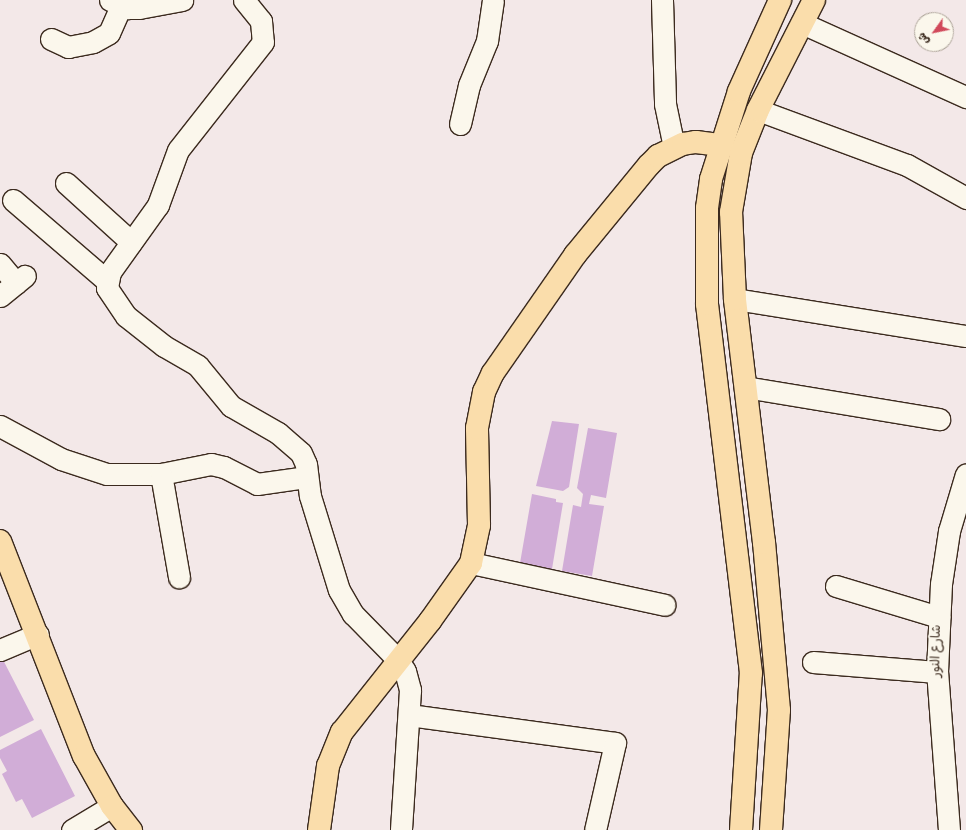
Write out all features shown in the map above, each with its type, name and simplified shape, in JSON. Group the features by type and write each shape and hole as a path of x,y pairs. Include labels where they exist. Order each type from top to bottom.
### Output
{"main road":[{"path":"741,830 751,673 707,304 707,208 720,145 739,91 780,0"},
{"path":"771,830 779,710 735,299 731,241 734,182 741,153 767,86 804,24 814,0"},
{"path":"319,830 333,749 351,719 397,659 430,621 471,563 479,525 477,428 484,392 493,373 598,225 649,165 674,148 696,142 720,145"},
{"path":"0,541 38,634 84,756 112,806 131,830"}],"street":[{"path":"51,39 68,47 93,42 109,33 116,3 139,8 182,0"},
{"path":"106,280 158,205 178,150 262,42 261,21 244,0"},
{"path":"460,124 469,85 487,41 493,0"},
{"path":"662,0 665,104 674,148"},
{"path":"804,24 966,96"},
{"path":"758,110 907,165 966,198"},
{"path":"66,183 131,242"},
{"path":"13,200 106,280 111,298 126,316 164,346 198,366 231,406 291,443 306,464 306,477 346,603 397,659 405,671 410,690 401,830"},
{"path":"0,264 14,285"},
{"path":"735,299 966,336"},
{"path":"745,387 939,419"},
{"path":"0,426 61,459 94,471 161,474 211,464 224,467 257,484 306,477"},
{"path":"161,474 179,577"},
{"name":"شارع النور","path":"949,830 937,672 939,617 949,531 966,474"},
{"path":"471,563 665,605"},
{"path":"836,586 939,617"},
{"path":"0,650 38,634"},
{"path":"813,662 937,672"},
{"path":"409,715 615,743 595,830"},
{"path":"72,830 112,806"}],"building":[{"path":"552,421 579,424 569,487 563,491 536,486"},
{"path":"588,428 617,433 606,498 591,495 589,504 604,506 592,576 562,571 573,505 581,507 583,494 577,488"},
{"path":"532,494 556,499 556,502 563,503 552,569 520,563"},
{"path":"0,654 34,720 0,737"},
{"path":"41,729 75,796 32,818 22,799 16,802 2,774 7,771 0,758 0,750"}]}
